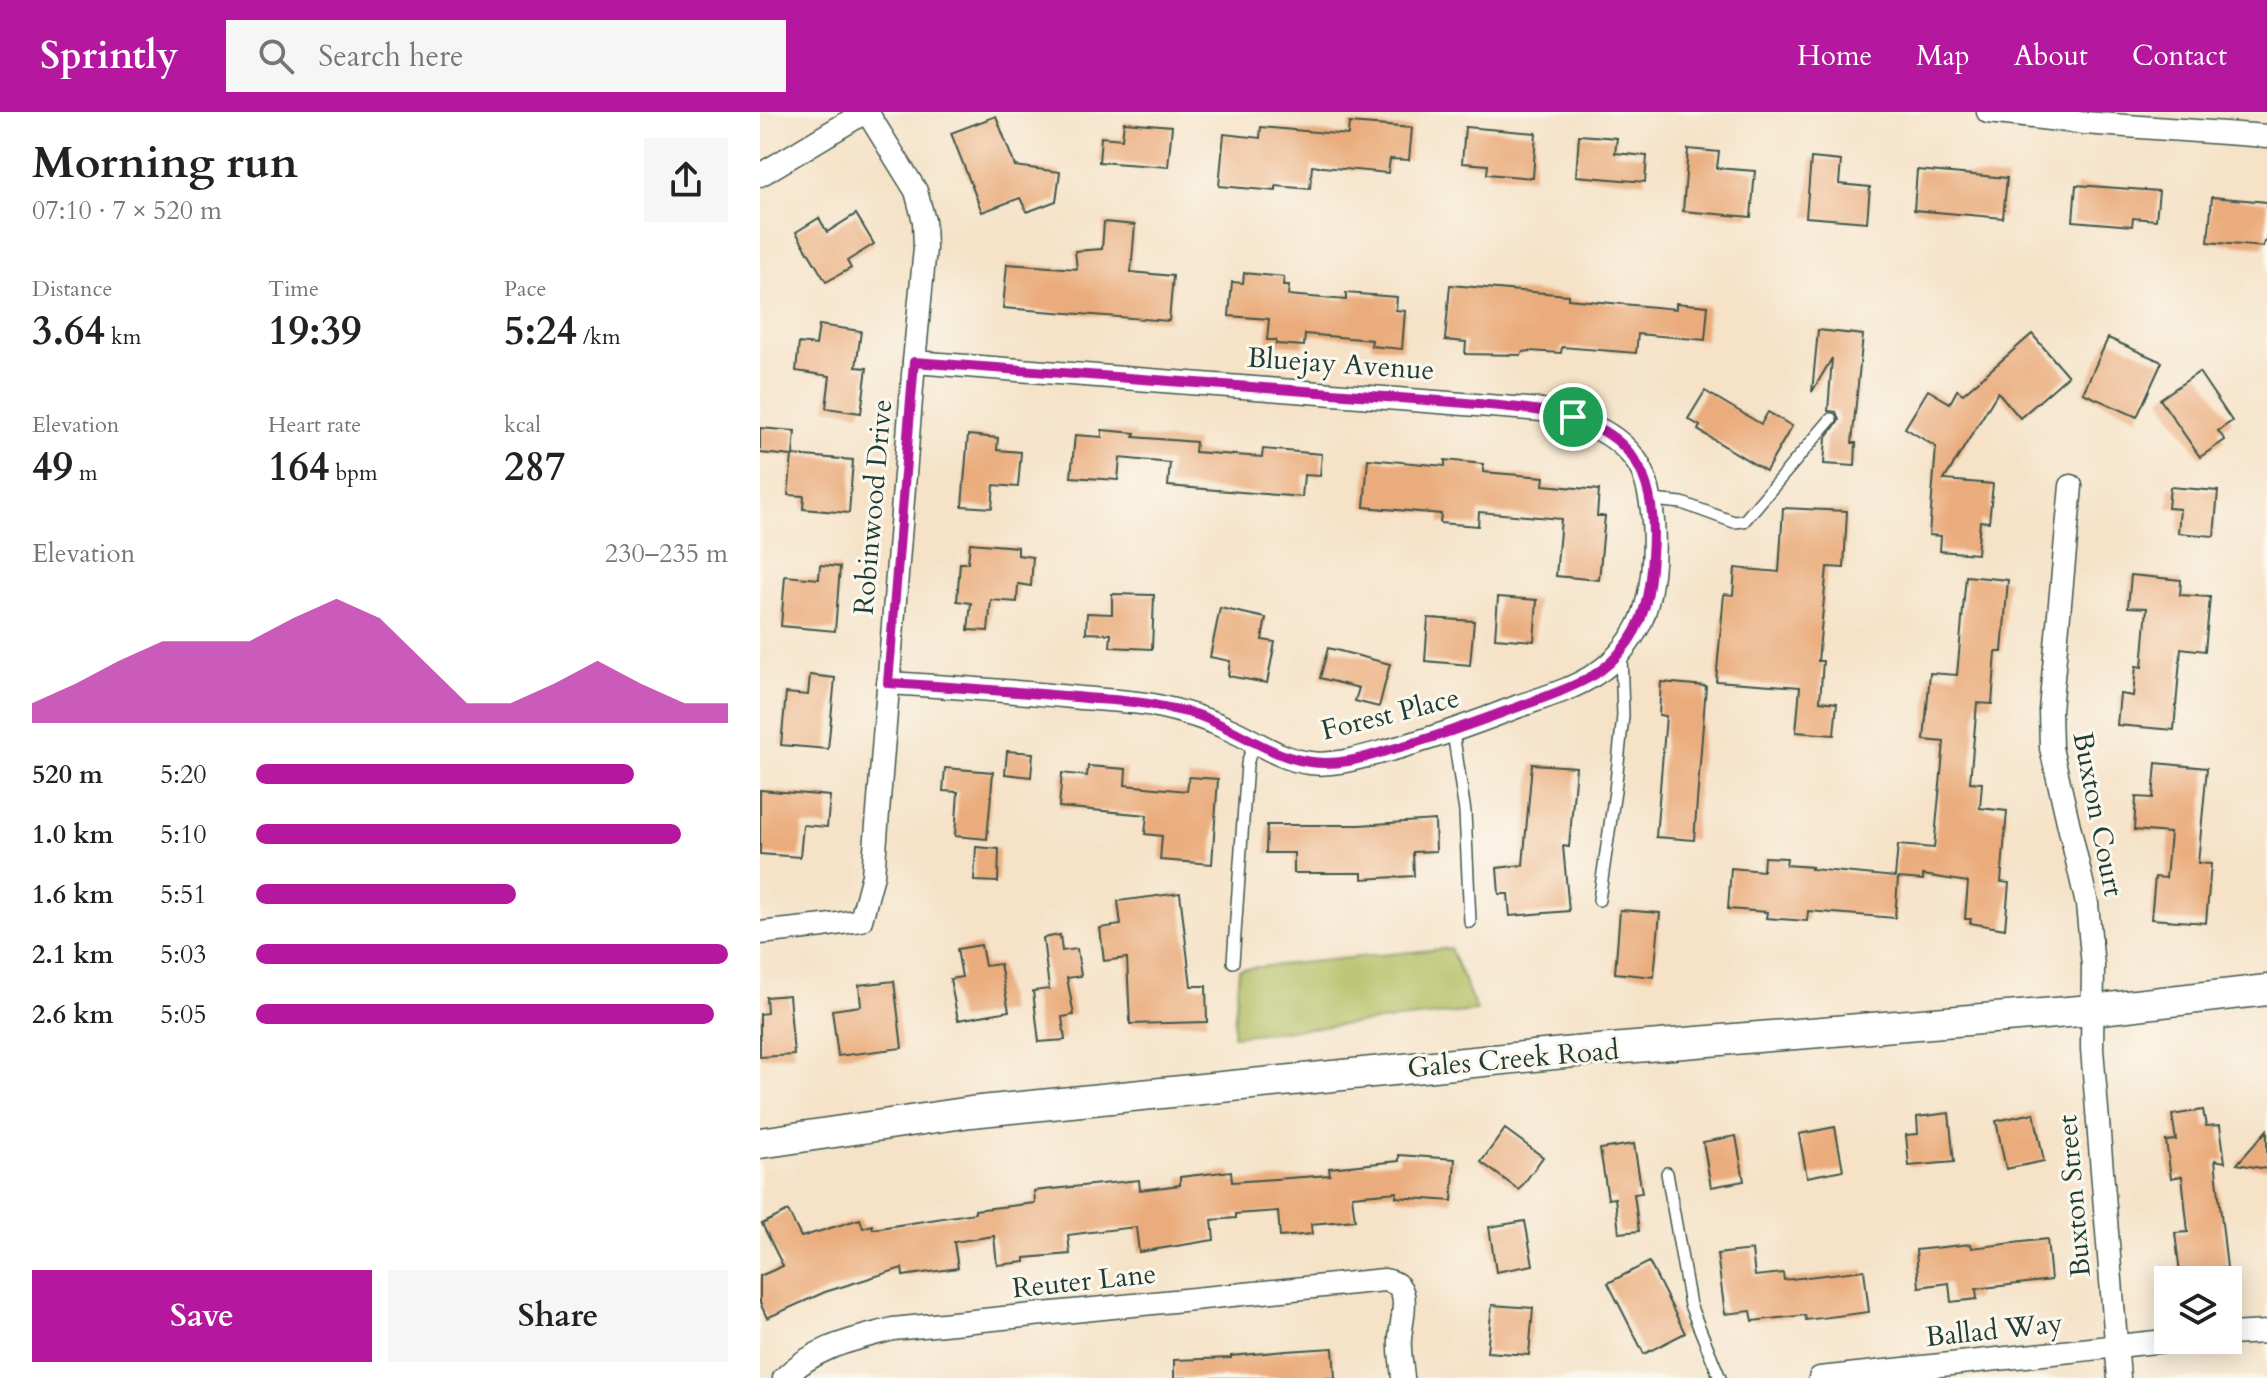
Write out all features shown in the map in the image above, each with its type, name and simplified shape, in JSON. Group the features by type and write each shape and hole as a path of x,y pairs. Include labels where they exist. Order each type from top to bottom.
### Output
{"main road":[{"name":"Gales Creek Road","path":"760,1143 971,1112 1574,1052 2092,1010 2267,990"}],"street":[{"path":"760,175 866,112"},
{"name":"Robinwood Drive","path":"760,933 861,920 873,875 925,248 924,221 916,191 866,112"},
{"path":"1988,112 2084,123 2267,136"},
{"name":"Bluejay Avenue","path":"914,362 1542,410 1573,417 1603,429 1639,465 1652,500 1654,534 1651,570"},
{"name":"Buxton Court","path":"2071,486 2050,710 2051,748 2087,904 2093,966 2092,1010"},
{"name":"Forest Place","path":"888,683 1018,691 1149,704 1194,714 1286,758 1312,764 1349,761 1453,732 1566,689 1597,673 1621,652 1638,627 1647,602 1651,570"},
{"name":"Buxton Street","path":"2092,1010 2092,1049 2119,1378"},
{"name":"Reuter Lane","path":"784,1378 796,1366 837,1343 893,1329 1384,1280 1400,1286 1404,1306 1399,1343 1403,1378"},
{"path":"2242,1333 2267,1332"},
{"name":"Ballad Way","path":"1820,1378 2154,1342"}],"lane":[{"path":"1652,500 1682,503 1734,522 1744,521 1831,419"},
{"path":"1599,900 1623,716 1621,652"},
{"path":"1453,732 1465,812 1470,922"},
{"path":"1233,962 1247,764 1254,742"},
{"path":"1667,1173 1690,1305 1720,1378"}],"green space":[{"path":"1450,948 1477,1011 1233,1036 1239,969"}],"building":[{"path":"996,116 1015,166 1060,172 1056,201 1027,212 1020,198 982,212 951,133"},
{"path":"1124,122 1172,126 1168,167 1099,162 1101,137 1122,139"},
{"path":"1349,123 1412,128 1409,160 1390,159 1388,173 1312,166 1310,189 1276,186 1276,191 1219,186 1224,134 1260,138 1261,127 1348,135"},
{"path":"1465,127 1536,133 1533,178 1487,174 1488,165 1462,163"},
{"path":"1579,135 1617,138 1615,153 1647,156 1645,182 1576,176"},
{"path":"1688,149 1719,152 1717,168 1755,171 1751,217 1683,211"},
{"path":"1811,158 1841,161 1839,184 1870,187 1867,222 1806,217"},
{"path":"1917,170 2007,178 2003,218 1914,210"},
{"path":"2076,185 2159,191 2156,220 2133,218 2132,226 2073,221"},
{"path":"2212,197 2267,202 2267,242 2263,247 2208,242"},
{"path":"856,214 874,244 847,261 851,268 826,282 796,232 819,218 827,232"},
{"path":"1104,222 1135,225 1131,272 1173,276 1169,321 1003,308 1007,264 1077,269 1075,251 1102,249"},
{"path":"1244,273 1284,277 1283,286 1289,286 1288,295 1346,300 1346,293 1397,297 1396,310 1405,311 1402,349 1371,346 1372,340 1305,334 1304,346 1276,344 1276,340 1267,340 1269,319 1229,316 1232,282 1243,283"},
{"path":"1450,285 1568,295 1568,299 1676,309 1676,303 1708,306 1705,340 1638,334 1636,353 1562,347 1561,353 1465,354 1466,342 1445,340"},
{"path":"819,325 861,331 856,367 867,368 861,413 826,408 830,376 796,371 799,343 816,345"},
{"path":"1818,330 1863,335 1852,443 1856,443 1855,466 1824,464 1826,438 1839,420 1836,412 1828,411 1832,358 1812,392"},
{"path":"2032,334 2068,376 2020,418 1998,392 1944,480 1993,484 1989,522 1980,521 1977,554 1940,551 1941,536 1929,535 1936,447 1905,428 1928,390 1950,403 1957,390 1963,394"},
{"path":"2108,338 2162,362 2137,417 2083,393"},
{"path":"2199,372 2232,421 2218,431 2225,440 2200,457 2160,399"},
{"path":"1705,391 1761,424 1768,412 1792,426 1766,471 1698,430 1700,426 1688,419"},
{"path":"760,428 795,431 793,455 853,460 849,513 803,509 804,496 788,495 792,456 760,453"},
{"path":"1102,430 1135,433 1134,437 1196,442 1195,452 1262,457 1263,449 1322,454 1320,476 1304,475 1302,497 1168,486 1170,463 1120,458 1118,480 1071,477 1075,435 1102,437"},
{"path":"968,435 998,438 997,450 1021,452 1018,487 994,485 992,508 962,506"},
{"path":"1368,459 1445,466 1445,460 1483,464 1483,472 1544,477 1543,485 1599,490 1597,516 1605,516 1599,580 1556,576 1561,519 1479,512 1478,526 1440,523 1441,514 1364,507"},
{"path":"2170,487 2218,491 2214,536 2178,533 2180,509 2168,508"},
{"path":"1783,508 1847,511 1844,568 1827,567 1818,661 1823,661 1820,701 1837,703 1834,735 1796,732 1800,687 1716,681 1724,594 1733,595 1735,568 1779,572"},
{"path":"970,543 1018,547 1018,555 1033,557 1031,586 1018,584 1017,602 991,600 988,631 968,630 971,603 957,601 960,563 968,563"},
{"path":"820,565 840,567 835,631 781,626 785,576 819,579"},
{"path":"2131,575 2181,580 2180,595 2210,597 2205,651 2181,648 2174,730 2117,725 2120,694 2133,696 2136,666 2142,667 2147,608 2128,607"},
{"path":"1966,576 2008,580 2002,652 1996,652 1992,704 1977,703 1970,782 1982,783 1980,808 2007,811 2001,882 2009,883 2005,929 1970,923 1971,919 1965,919 1968,882 1923,875 1923,880 1898,878 1895,918 1808,911 1807,921 1766,918 1767,912 1728,909 1731,868 1763,871 1764,857 1787,858 1786,865 1811,869 1895,877 1898,845 1934,848 1944,742 1924,740 1930,673 1957,675"},
{"path":"1112,594 1154,595 1152,649 1110,647 1111,634 1086,633 1087,613 1112,614"},
{"path":"1498,597 1537,600 1534,641 1495,638"},
{"path":"1220,608 1266,618 1262,640 1275,642 1267,683 1228,676 1230,661 1210,657"},
{"path":"1428,618 1474,621 1470,665 1425,661"},
{"path":"1328,648 1390,664 1379,707 1355,701 1359,688 1320,678"},
{"path":"810,675 835,678 828,749 781,745 786,693 808,695"},
{"path":"1661,682 1706,686 1694,840 1656,837 1666,716 1659,715"},
{"path":"1007,751 1033,753 1031,777 1005,774"},
{"path":"2156,763 2207,768 2198,863 2211,864 2206,923 2151,919 2155,877 2166,878 2170,833 2134,830 2136,797 2153,798"},
{"path":"1532,764 1576,767 1569,847 1563,846 1569,911 1510,916 1508,894 1499,894 1497,868 1523,865"},
{"path":"1088,766 1126,769 1125,785 1187,791 1189,777 1218,779 1212,864 1160,860 1162,836 1145,834 1147,815 1059,807 1062,773 1087,776"},
{"path":"945,768 993,772 987,839 955,836 958,792 943,791"},
{"path":"760,790 830,796 827,827 803,825 800,857 760,854"},
{"path":"1435,820 1436,851 1413,852 1414,876 1362,879 1362,873 1294,873 1294,853 1266,853 1267,825 1359,825"},
{"path":"976,847 999,849 998,882 974,881"},
{"path":"1180,893 1191,986 1206,986 1207,1022 1130,1024 1127,958 1104,961 1100,928 1121,925 1118,901"},
{"path":"1620,910 1660,913 1654,977 1615,973"},
{"path":"1060,935 1062,951 1077,949 1081,976 1067,978 1074,1015 1062,1017 1065,1040 1039,1042 1033,991 1049,989 1043,938"},
{"path":"981,945 985,966 1000,964 1009,1011 958,1020 950,979 962,977 957,949"},
{"path":"894,981 902,1048 838,1056 832,1010 861,1006 859,985"},
{"path":"789,995 794,1055 760,1057 760,1014 767,1013 766,997"},
{"path":"2203,1110 2206,1126 2220,1125 2225,1162 2215,1160 2227,1266 2179,1266 2175,1233 2188,1232 2182,1176 2171,1178 2166,1141 2176,1140 2172,1115"},
{"path":"1949,1113 1954,1162 1909,1166 1906,1135 1918,1134 1917,1117"},
{"path":"2034,1113 2044,1161 2006,1169 1996,1121"},
{"path":"1835,1127 1843,1170 1807,1177 1799,1134"},
{"path":"1505,1129 1543,1157 1519,1190 1481,1162"},
{"path":"2267,1130 2267,1169 2237,1164"},
{"path":"1736,1136 1744,1181 1711,1187 1703,1142"},
{"path":"1634,1144 1642,1193 1634,1194 1639,1231 1619,1233 1615,1198 1608,1199 1600,1149"},
{"path":"1399,1155 1455,1159 1452,1201 1396,1197 1397,1192 1352,1196 1355,1220 1311,1224 1312,1234 1280,1237 1278,1211 1236,1214 1236,1218 1212,1220 1214,1240 1139,1252 1136,1227 1068,1235 1070,1254 1025,1258 1025,1262 997,1265 994,1236 954,1242 958,1268 903,1276 902,1268 825,1292 767,1318 760,1303 760,1276 783,1266 762,1224 788,1211 801,1237 860,1219 863,1228 872,1225 873,1229 975,1213 975,1210 1035,1203 1034,1191 1139,1180 1140,1190 1180,1185 1180,1177 1231,1171 1232,1182 1330,1175 1329,1168 1399,1161"},
{"path":"1525,1221 1533,1265 1496,1272 1489,1227"},
{"path":"2047,1239 2051,1280 1976,1289 1977,1299 1951,1302 1949,1283 1919,1287 1916,1250 1971,1244 1972,1248"},
{"path":"1752,1250 1755,1276 1783,1273 1784,1280 1864,1270 1869,1312 1806,1320 1805,1315 1753,1321 1751,1311 1725,1314 1717,1254"},
{"path":"1649,1262 1685,1333 1644,1354 1608,1283"},
{"path":"1492,1305 1533,1308 1529,1355 1487,1352"},
{"path":"1333,1348 1335,1378 1174,1378 1174,1360"}],"route":[{"path":"914,362 1453,402 1542,410 1573,417 1603,429 1639,465 1652,500 1654,534 1647,602 1638,627 1621,652 1597,673 1566,689 1421,742 1349,761 1312,764 1286,758 1194,714 1149,704 1018,691 888,683 914,362"}]}
